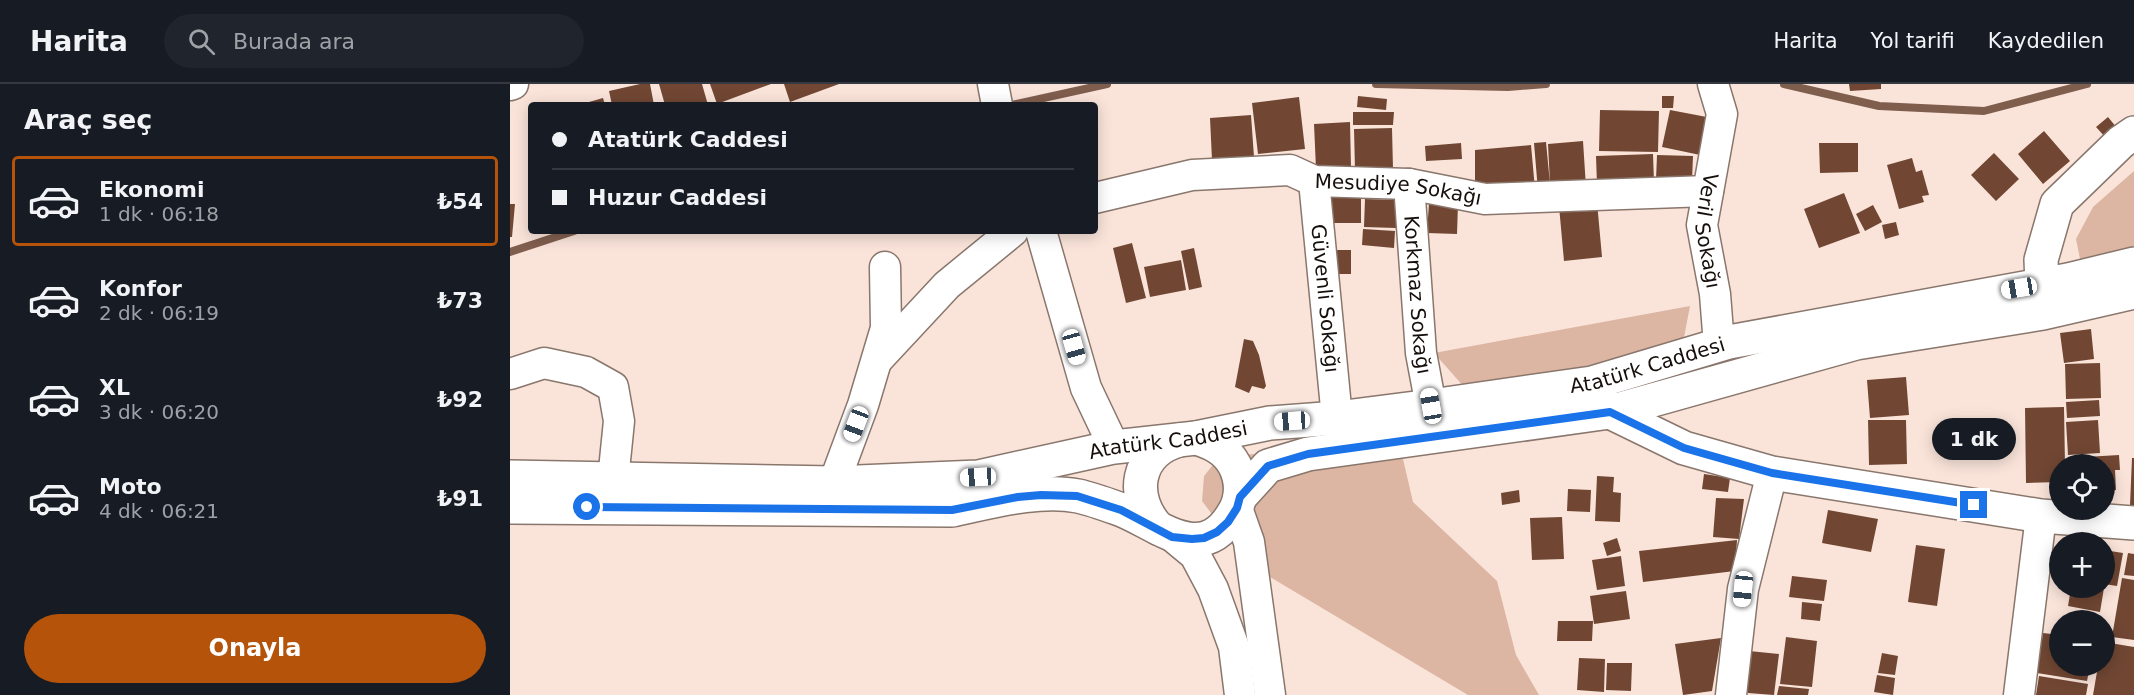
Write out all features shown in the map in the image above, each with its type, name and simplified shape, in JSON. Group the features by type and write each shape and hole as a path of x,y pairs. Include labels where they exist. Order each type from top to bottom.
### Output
{"main road":[{"path":"2042,299 2041,260 2058,204 2121,142 2134,133"},
{"name":"Atatürk Caddesi","path":"1238,503 1268,466 1308,454 1610,412 1856,343 2042,299 2134,264"},
{"name":"Atatürk Caddesi","path":"510,477 834,483 978,477 1114,447 1189,438 1270,423 1337,418 1592,382 1719,345 2042,299 2134,292"},
{"path":"1592,382 1610,412 1684,448 1772,473 2042,516 2134,523"},
{"path":"510,507 952,510 1018,497 1077,496 1121,510 1165,532 1192,539 1204,538 1217,532 1228,522 1238,503 1240,478 1227,454 1218,446 1189,438 1170,442 1149,459 1142,472 1139,490 1143,507 1165,532"}],"street":[{"path":"993,84 996,102"},
{"name":"Veril Sokağı","path":"1713,84 1722,114 1702,225 1715,294 1719,345"},
{"name":"Mesudiye Sokağı","path":"1098,197 1192,175 1290,170 1314,181 1409,183 1485,199 1708,191"},
{"name":"Güvenli Sokağı","path":"1314,181 1337,418"},
{"name":"Korkmaz Sokağı","path":"1409,183 1421,353 1431,406"},
{"path":"877,360 947,285 1009,234"},
{"path":"1042,234 1086,388 1114,447"},
{"path":"834,483 864,405 886,328 885,267"},
{"path":"510,374 544,363 586,372 613,387 619,421 613,480"},
{"path":"1731,695 1743,589 1772,473"},
{"path":"1238,503 1249,542 1270,695"},
{"path":"2019,695 2042,516"},
{"path":"1165,532 1194,555 1213,589 1234,647 1240,695"},
{"path":"1219,695 1224,690 1234,647"}],"shaded area":[{"path":"2134,171 2134,250 2081,264 2076,239 2093,207"},
{"path":"1690,306 1682,348 1592,375 1465,388 1434,353"},
{"path":"1400,446 1413,502 1497,581 1516,655 1539,695 1468,695 1250,565 1202,501 1204,476 1220,456"}],"building":[{"path":"650,84 653,102 611,102 609,91"},
{"path":"659,84 702,84 707,102 664,102"},
{"path":"710,84 771,84 722,102 716,102"},
{"path":"784,84 839,84 790,102"},
{"path":"1849,84 1881,84 1881,89 1850,91"},
{"path":"1358,96 1387,99 1386,110 1357,107"},
{"path":"1662,96 1674,96 1673,108 1662,108"},
{"path":"1299,97 1305,149 1258,154 1252,103"},
{"path":"603,98 604,102 589,102"},
{"path":"1600,110 1659,111 1658,152 1599,151"},
{"path":"1670,110 1712,118 1705,156 1662,147"},
{"path":"1353,112 1394,112 1393,125 1353,125"},
{"path":"1251,115 1254,157 1212,160 1210,118"},
{"path":"2108,117 2117,128 2106,138 2096,127"},
{"path":"1350,122 1351,168 1316,169 1314,124"},
{"path":"1392,128 1393,169 1355,170 1354,129"},
{"path":"2044,131 2070,161 2043,184 2018,154"},
{"path":"1583,141 1586,187 1538,191 1534,143 1546,142 1550,184 1548,144"},
{"path":"1461,143 1462,159 1426,161 1425,146"},
{"path":"1819,143 1858,143 1858,172 1820,173"},
{"path":"1531,145 1535,189 1475,186 1475,150"},
{"path":"1994,153 2019,179 1996,201 1971,175"},
{"path":"1653,154 1654,182 1597,185 1596,156"},
{"path":"1657,155 1693,156 1692,181 1656,180"},
{"path":"1912,158 1916,172 1922,170 1929,195 1922,196 1924,202 1899,209 1887,165"},
{"path":"1361,189 1361,223 1324,223 1324,190"},
{"path":"1844,193 1860,233 1819,248 1804,209"},
{"path":"1365,199 1397,200 1396,228 1364,227"},
{"path":"1597,202 1602,257 1564,261 1559,206"},
{"path":"1429,203 1458,204 1457,234 1427,233"},
{"path":"510,204 515,204 512,237 510,237"},
{"path":"1873,205 1882,222 1865,231 1856,214"},
{"path":"1896,222 1899,235 1885,239 1882,225"},
{"path":"1363,229 1395,231 1394,248 1362,245"},
{"path":"1132,243 1146,298 1126,303 1113,248"},
{"path":"1194,248 1202,287 1189,290 1181,251"},
{"path":"1326,250 1351,250 1351,274 1326,274"},
{"path":"1181,260 1186,290 1150,297 1144,267"},
{"path":"2091,329 2094,359 2064,363 2060,333"},
{"path":"1244,339 1253,341 1259,355 1266,386 1264,389 1252,386 1249,393 1235,387"},
{"path":"2100,363 2101,398 2066,399 2065,364"},
{"path":"1906,377 1909,415 1870,418 1867,380"},
{"path":"2099,400 2100,416 2067,418 2066,402"},
{"path":"2064,407 2065,454 2049,454 2049,482 2026,483 2025,408"},
{"path":"1868,420 1906,420 1907,464 1869,465"},
{"path":"2098,420 2100,453 2068,454 2066,422"},
{"path":"2115,455 2119,455 2120,470 2115,470"},
{"path":"2132,458 2134,458 2134,505 2130,505"},
{"path":"1704,474 1730,478 1728,492 1702,489"},
{"path":"1597,476 1614,477 1613,492 1621,493 1620,522 1595,521"},
{"path":"1568,489 1591,490 1590,512 1567,511"},
{"path":"1519,490 1520,502 1502,505 1501,493"},
{"path":"1716,498 1744,499 1739,539 1713,537"},
{"path":"1828,510 1878,519 1871,552 1822,543"},
{"path":"1562,517 1564,559 1532,560 1530,518"},
{"path":"1617,538 1621,551 1607,556 1603,543"},
{"path":"1737,540 1735,571 1643,582 1639,551"},
{"path":"1916,545 1945,549 1937,606 1908,602"},
{"path":"2115,552 2123,553 2117,586 2115,586"},
{"path":"2128,553 2134,554 2134,576 2124,575"},
{"path":"1621,556 1625,586 1597,590 1592,560"},
{"path":"1792,576 1827,580 1824,601 1789,597"},
{"path":"2122,578 2134,580 2134,640 2115,637 2115,619"},
{"path":"1626,591 1630,619 1594,624 1590,596"},
{"path":"2069,598 2102,598 2100,610 2068,606"},
{"path":"1802,602 1822,604 1820,621 1801,619"},
{"path":"1558,621 1593,621 1592,641 1557,641"},
{"path":"2043,633 2049,634 2049,675 2037,673"},
{"path":"1786,637 1817,641 1812,687 1780,684"},
{"path":"1721,638 1712,691 1683,695 1675,644"},
{"path":"2115,644 2134,647 2134,695 2093,695 2096,676 2115,676"},
{"path":"1739,650 1779,654 1774,695 1735,692"},
{"path":"1882,653 1898,656 1895,675 1878,673"},
{"path":"1579,658 1605,659 1604,692 1577,690"},
{"path":"1607,663 1632,663 1631,691 1606,690"},
{"path":"1877,675 1895,678 1893,695 1874,692"},
{"path":"2039,676 2088,684 2086,695 2036,695"},
{"path":"2056,676 2088,676 2087,681"},
{"path":"1779,686 1809,689 1808,695 1777,695"}],"waterway":[{"path":"1026,102 1107,84"},
{"path":"1376,84 1508,87 1546,84"},
{"path":"1784,84 1879,106 1984,111 2087,84"},
{"path":"510,252 565,234"}],"route":[{"path":"587,507 952,510 1018,497 1077,496 1121,510 1172,537 1204,538 1217,532 1228,522 1237,508 1240,497 1268,466 1308,454 1416,441 1610,412 1684,448 1772,473 1974,505"}]}
